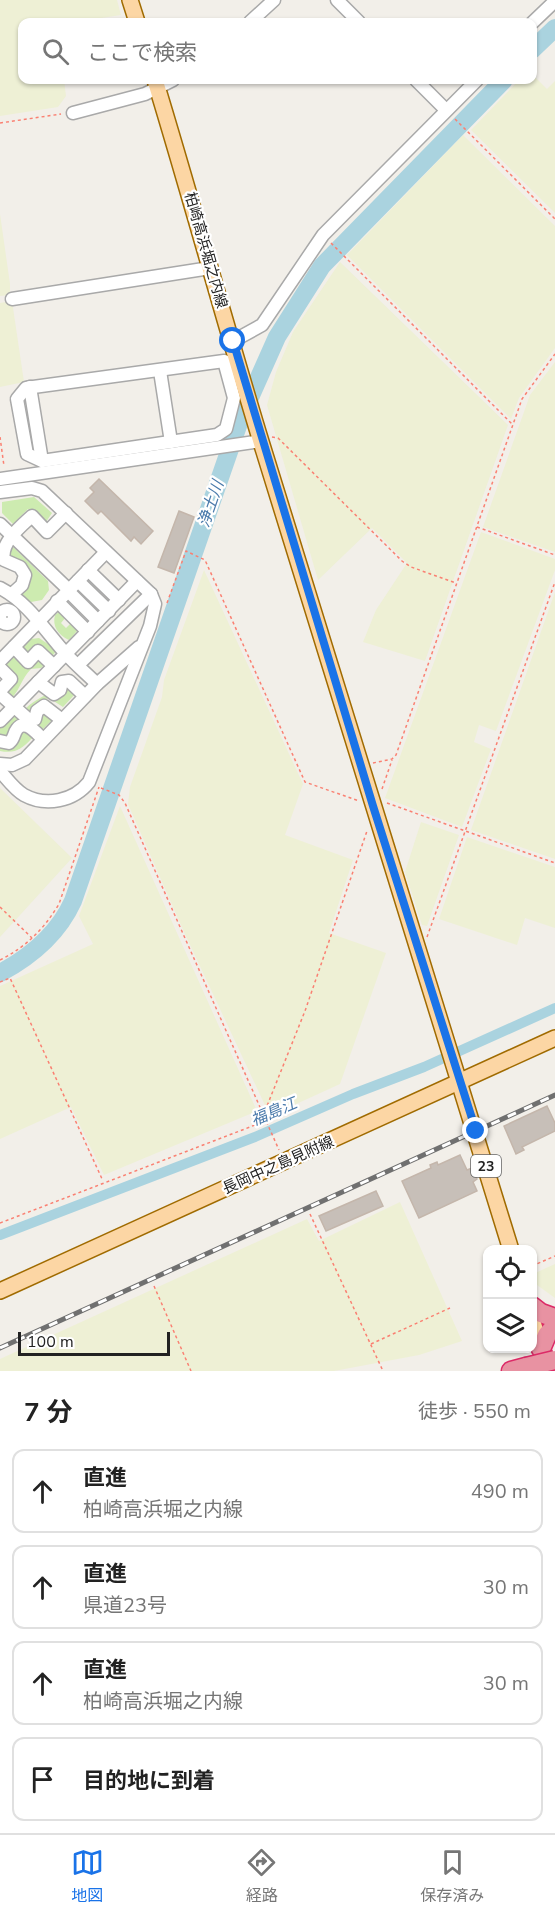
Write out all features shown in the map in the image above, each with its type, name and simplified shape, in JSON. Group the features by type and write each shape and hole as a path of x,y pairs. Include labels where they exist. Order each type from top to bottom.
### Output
{"highway":[{"path":"537,1310 555,1318"},
{"path":"518,1369 548,1355 547,1335 555,1326"}],"main road":[{"path":"130,0 136,18"},
{"name":"柏崎高浜堀之内線","path":"156,84 233,341 231,359 261,441 360,764 376,809 416,947 458,1075"},
{"name":"長岡中之島見附線","path":"0,1291 284,1162 458,1075 555,1038"},
{"name":"23","path":"458,1075 509,1245"},
{"path":"537,1330 548,1355 548,1371"}],"street":[{"path":"254,18 274,0"},
{"path":"337,0 356,18"},
{"path":"537,19 555,1"},
{"path":"72,112 156,84"},
{"path":"420,84 446,110"},
{"path":"233,341 261,325 323,235 473,84"},
{"path":"12,298 210,268"},
{"path":"231,359 234,398 226,429 217,435 42,461 30,387 160,371 231,359"},
{"path":"160,371 171,442"},
{"path":"3,479 261,441"},
{"path":"0,492 37,489 66,513 151,594 155,611 89,782 83,789 59,801 25,795 0,771"},
{"path":"12,594 22,585 25,575 20,567 4,560 0,553 3,545 32,516 47,532 66,513"},
{"path":"0,524 72,587 109,611"},
{"path":"54,666 38,651 28,662 5,652 39,621 106,552"},
{"path":"88,570 119,600"},
{"path":"0,721 137,581"},
{"path":"72,587 98,621"},
{"path":"0,588 12,594 39,621 66,654 97,684"},
{"path":"78,665 151,594"},
{"path":"57,601 88,632"},
{"path":"130,615 150,626"},
{"path":"0,764 18,762 43,740 97,684 140,647"},
{"path":"0,668 11,680 0,692 13,707 31,720 35,719 40,707 47,706 62,720"},
{"path":"38,682 54,694 60,690 62,682 69,681 85,696"},
{"path":"0,741 6,743 12,741 17,729 24,726 30,727 43,740"}],"path":[{"path":"446,110 555,219"},
{"path":"0,123 72,112"},
{"path":"323,235 513,425"},
{"path":"382,790 513,425 527,390 555,354"},
{"path":"261,441 269,436 278,438 402,561 411,567 457,583"},
{"path":"0,437 3,479"},
{"path":"477,527 555,555"},
{"path":"189,553 203,559 305,782 376,809 555,863"},
{"path":"416,947 426,941 555,582"},
{"path":"360,764 392,759"},
{"path":"101,788 119,795 146,848 181,933 264,1112 284,1162"},
{"path":"264,1112 305,1011 376,809"},
{"path":"0,907 32,938"},
{"path":"0,982 9,978 103,1182"},
{"path":"0,1223 250,1127 262,1122 265,1116"},
{"path":"310,1214 383,1371"},
{"path":"537,1264 555,1256"},
{"path":"154,1286 191,1371"},
{"path":"370,1345 450,1308"}],"green space":[{"path":"0,0 117,0 121,15 101,18 18,18 18,84 64,84 66,96 58,107 0,116"},
{"path":"537,79 547,89 555,81 555,213 471,130 515,84 537,84"},
{"path":"463,135 555,226 555,348 519,398 511,419 347,255"},
{"path":"0,214 10,295 0,296"},
{"path":"340,262 508,425 425,661 363,642 376,610 407,563 372,528 318,580 267,405 276,372 293,332"},
{"path":"12,301 24,382 0,387 0,303"},
{"path":"555,362 555,552 483,527 530,395"},
{"path":"34,497 52,513 44,525 28,509 13,524 2,513 2,502"},
{"path":"481,532 555,559 555,570 496,731 479,725 474,742 491,749 462,827 385,798"},
{"path":"10,544 48,581 49,590 42,600 31,602 19,594 24,585 3,547"},
{"path":"204,570 303,784 285,835 353,860 329,933 386,953 340,1084 270,1116 184,932 128,804 130,787 162,697 164,680"},
{"path":"555,592 555,859 471,830"},
{"path":"59,612 66,617 61,623 66,628 71,623 78,630 69,640 59,633 55,626 55,615"},
{"path":"39,638 57,650 50,659 28,658 20,650 31,639"},
{"path":"16,654 39,655 47,662 41,668 31,669 12,698 4,693 5,666"},
{"path":"63,684 77,692 63,707 49,698 43,700 32,715 24,710 34,702"},
{"path":"41,710 53,719 39,733 30,725 11,738 0,736 0,726 14,713 20,719"},
{"path":"22,730 32,735 28,742 14,751 0,751 0,746"},
{"path":"0,788 72,858 0,937"},
{"path":"120,806 257,1111 104,1175 71,1107 0,1139 0,986 93,944 79,916"},
{"path":"421,822 459,835 427,926 422,925 405,872"},
{"path":"467,837 555,867 555,928 525,918 517,945 439,919"},
{"path":"400,1202 462,1341 419,1355 334,1371 0,1371 0,1359 307,1219 319,1241"},
{"path":"555,1264 555,1298 537,1285 537,1272"}],"building":[{"path":"99,479 153,531 141,544 134,537 131,541 101,511 98,514 85,501 94,492 90,488"},
{"path":"179,511 194,517 174,573 158,567"},
{"path":"547,1106 555,1123 555,1131 522,1147 524,1150 516,1154 504,1126"},
{"path":"460,1155 467,1170 472,1168 477,1179 473,1182 477,1191 419,1218 402,1181 431,1168 430,1165 437,1162 438,1165"},
{"path":"376,1191 383,1206 326,1231 319,1216"}],"waterway":[{"name":"浄土川","path":"537,45 555,28"},
{"name":"浄土川","path":"0,973 43,943 60,924 73,901 240,420 277,337 322,266 500,84"},
{"name":"福島江","path":"0,1235 255,1137 353,1094 424,1067 555,1008"}],"railway":[{"path":"0,1348 555,1095"}],"route":[{"path":"233,341 261,441 416,947 476,1131"}]}
